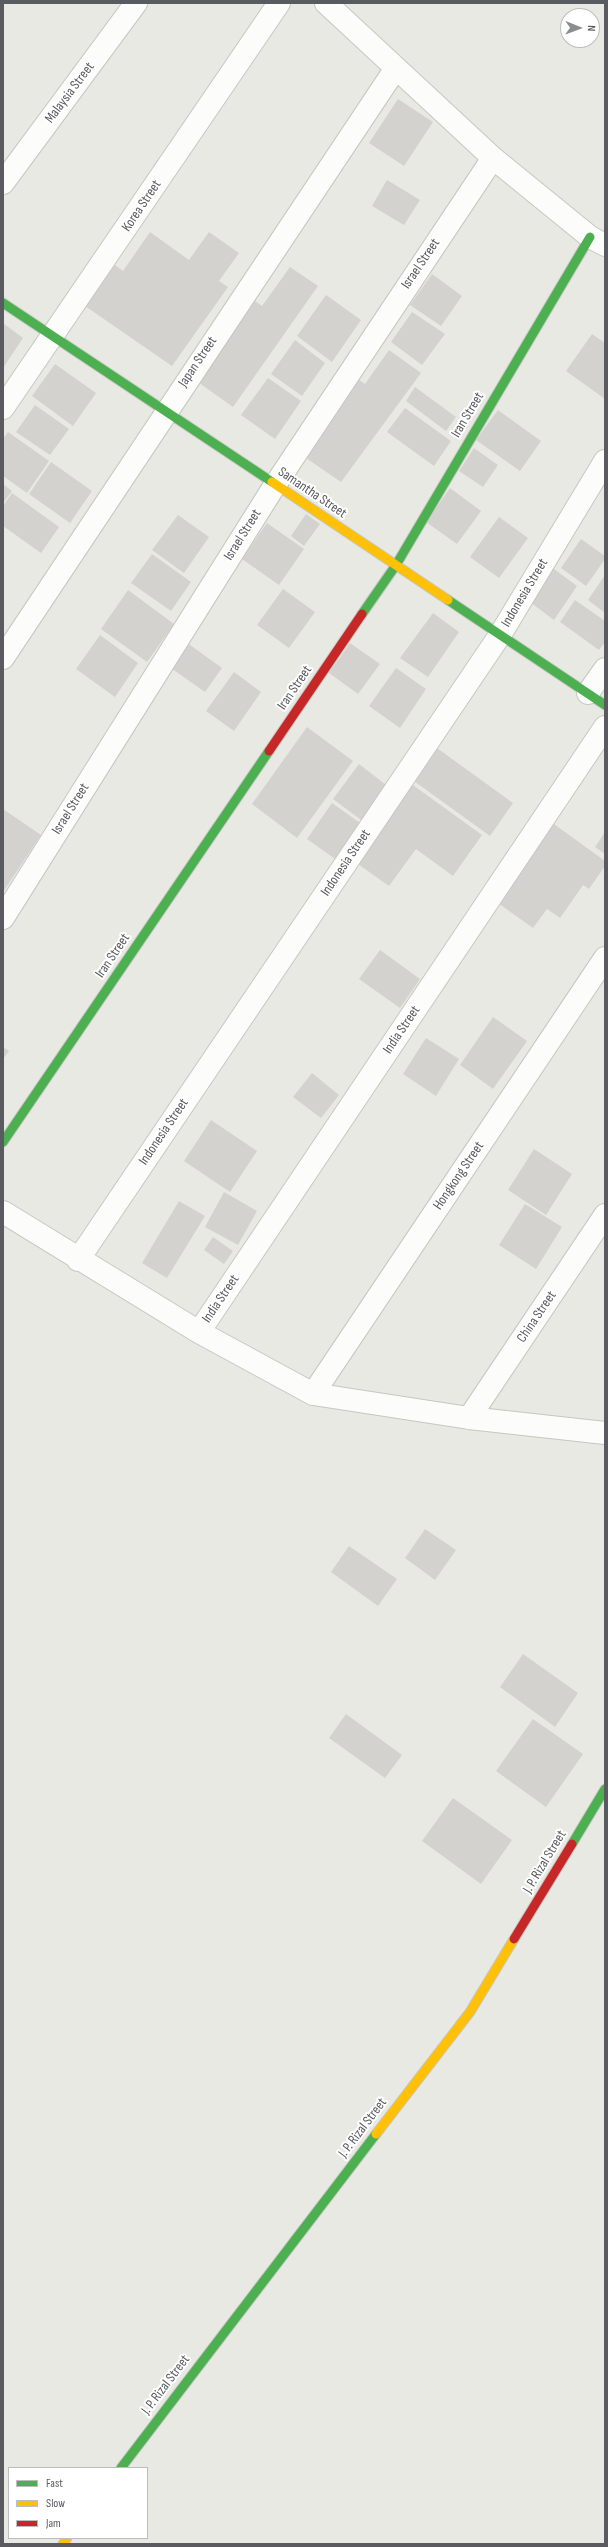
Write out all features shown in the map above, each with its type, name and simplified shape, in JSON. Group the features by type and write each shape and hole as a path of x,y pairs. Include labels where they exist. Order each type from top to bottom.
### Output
{"street":[{"name":"Malaysia Street","path":"3,183 136,3"},
{"name":"Korea Street","path":"3,408 54,337 279,3"},
{"path":"326,3 492,158 597,241"},
{"name":"Japan Street","path":"3,658 165,412 396,68"},
{"name":"Israel Street","path":"3,918 274,485 492,158"},
{"name":"Iran Street","path":"3,1142 396,565 597,241"},
{"name":"Samantha Street","path":"3,303 596,699"},
{"name":"Indonesia Street","path":"78,1260 500,635 605,461"},
{"path":"596,699 605,669"},
{"name":"India Street","path":"199,1332 605,727"},
{"name":"Hongkong Street","path":"313,1394 605,958"},
{"path":"3,1212 78,1260 199,1332 313,1394 469,1418 605,1433"},
{"name":"China Street","path":"469,1418 605,1215"},
{"name":"J. P. Rizal Street","path":"122,2467 470,2012 605,1789"}],"building":[{"path":"398,99 433,122 404,166 369,143"},
{"path":"387,180 420,200 404,225 372,206"},
{"path":"150,232 189,260 209,232 239,253 219,281 228,287 172,366 85,306 115,265 123,271"},
{"path":"290,267 318,286 233,407 195,380 252,299 262,306"},
{"path":"432,274 462,296 441,326 410,305"},
{"path":"326,295 361,320 332,362 297,336"},
{"path":"412,312 445,334 422,365 391,342"},
{"path":"3,323 23,338 3,368"},
{"path":"592,334 605,343 605,399 566,371"},
{"path":"295,340 325,363 302,396 271,374"},
{"path":"389,350 421,373 341,482 303,456 358,379 365,384"},
{"path":"55,364 96,393 73,426 32,396"},
{"path":"268,378 301,401 275,439 241,415"},
{"path":"415,387 456,417 446,431 406,401"},
{"path":"35,405 69,429 50,455 16,432"},
{"path":"405,408 451,441 434,466 387,432"},
{"path":"498,410 541,441 520,471 476,440"},
{"path":"8,432 49,461 27,493 3,476 3,439"},
{"path":"474,448 498,465 483,487 459,471"},
{"path":"51,462 92,491 70,523 29,494"},
{"path":"3,484 12,491 3,503"},
{"path":"450,488 481,511 457,544 426,522"},
{"path":"12,493 59,527 41,553 3,526 3,506"},
{"path":"306,514 320,524 304,546 291,536"},
{"path":"178,515 209,537 184,573 152,550"},
{"path":"499,517 528,538 499,578 470,557"},
{"path":"267,523 304,549 279,585 242,559"},
{"path":"581,539 605,556 605,559 586,586 561,568"},
{"path":"152,554 191,582 171,611 131,583"},
{"path":"550,566 577,586 554,620 526,599"},
{"path":"605,575 605,613 588,600"},
{"path":"283,589 315,612 289,648 257,625"},
{"path":"128,590 174,624 147,662 101,629"},
{"path":"575,600 605,621 605,642 599,650 560,622"},
{"path":"433,613 459,632 428,677 400,658"},
{"path":"100,635 138,663 115,697 76,669"},
{"path":"186,642 222,668 205,692 168,666"},
{"path":"350,643 380,664 358,694 329,673"},
{"path":"396,668 426,689 400,728 369,706"},
{"path":"234,672 261,692 234,731 206,711"},
{"path":"307,727 353,761 297,838 252,804"},
{"path":"430,743 513,803 490,836 407,776"},
{"path":"359,764 390,788 364,822 333,799"},
{"path":"406,780 482,835 453,876 416,849 389,886 355,862"},
{"path":"332,803 363,825 338,861 307,839"},
{"path":"3,809 41,835 3,892"},
{"path":"547,819 605,861 605,866 589,889 583,885 560,918 547,909 533,928 491,898"},
{"path":"605,832 605,854 595,847"},
{"path":"380,950 420,979 400,1008 359,979"},
{"path":"493,1017 527,1041 493,1089 460,1065"},
{"path":"426,1038 459,1059 436,1096 403,1074"},
{"path":"3,1047 9,1051 3,1059"},
{"path":"312,1073 339,1095 321,1118 293,1097"},
{"path":"211,1120 257,1151 230,1192 184,1161"},
{"path":"534,1149 572,1174 546,1215 508,1190"},
{"path":"224,1192 257,1211 238,1245 205,1227"},
{"path":"179,1201 205,1216 167,1278 142,1263"},
{"path":"525,1204 562,1227 536,1269 499,1245"},
{"path":"213,1237 233,1251 224,1264 204,1250"},
{"path":"425,1529 456,1550 435,1580 405,1558"},
{"path":"349,1546 397,1579 378,1606 331,1572"},
{"path":"523,1654 578,1693 555,1727 500,1687"},
{"path":"346,1714 402,1755 385,1778 329,1738"},
{"path":"533,1719 583,1754 546,1807 496,1771"},
{"path":"453,1798 512,1840 481,1884 422,1841"}],"traffic: fast":[{"path":"362,614 396,565 590,237"},
{"path":"3,303 272,482"},
{"path":"448,600 605,705"},
{"path":"3,1142 269,751"},
{"path":"572,1844 605,1789"},
{"path":"122,2467 376,2134"}],"traffic: slow":[{"path":"272,482 448,600"},
{"path":"376,2134 470,2012 514,1939"},
{"path":"63,2544 66,2539"}],"traffic: jam":[{"path":"269,751 362,614"},
{"path":"514,1939 572,1844"}]}
